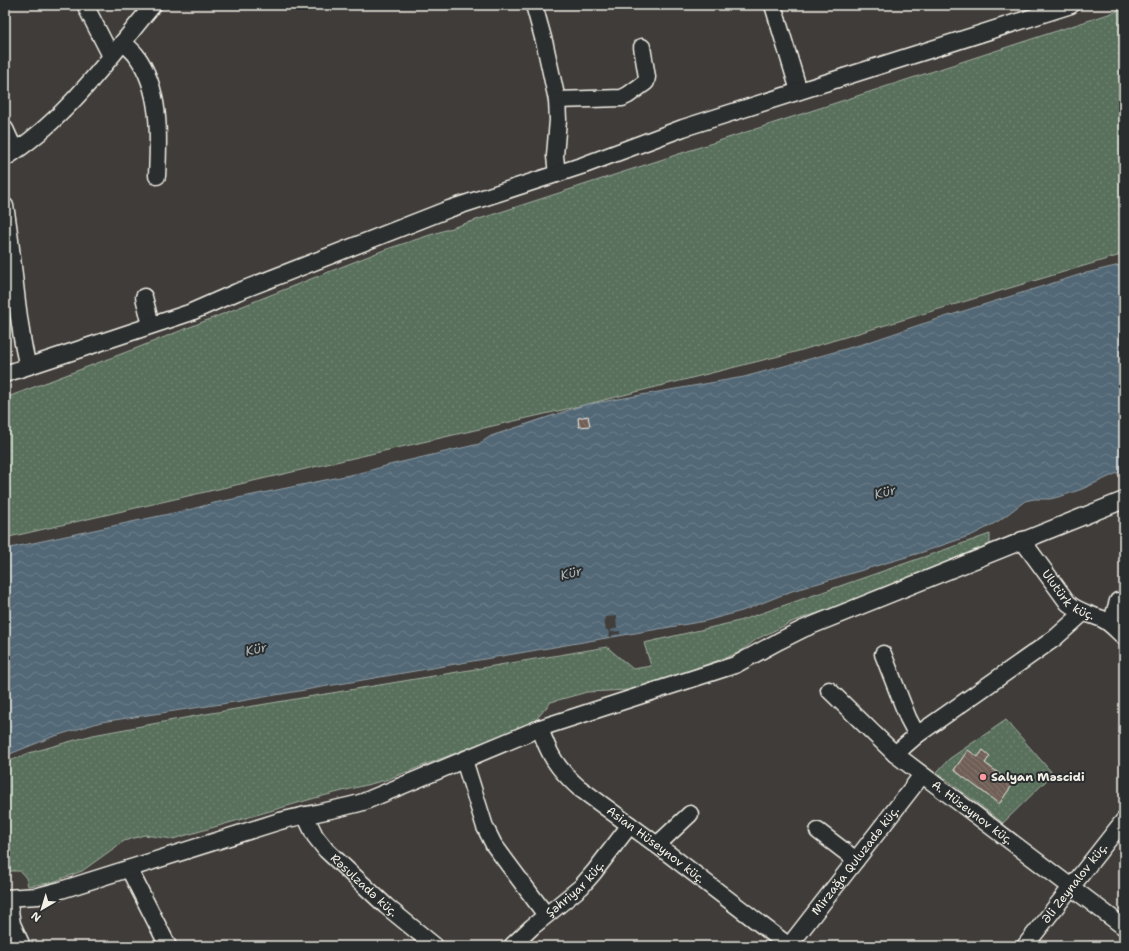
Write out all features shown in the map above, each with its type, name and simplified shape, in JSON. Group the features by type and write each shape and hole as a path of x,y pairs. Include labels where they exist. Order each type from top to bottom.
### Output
{"street":[{"path":"5,130 10,155 35,136 66,107 153,5"},
{"path":"534,5 545,45 557,100 558,120 555,156 557,174"},
{"path":"773,5 799,91"},
{"path":"5,374 189,313 237,292 449,209 557,174 683,128 1071,5"},
{"path":"87,9 111,56"},
{"path":"123,42 136,55 142,65 153,92 159,143 157,176"},
{"path":"557,100 622,98 628,95 646,82 648,77 642,47"},
{"path":"5,206 12,253 17,305 24,351 28,366"},
{"path":"144,297 151,326"},
{"path":"22,946 12,924 6,898 38,896 61,890 305,815 340,809 363,802 540,728 735,664 803,630 1022,540 1124,500"},
{"name":"Ulutürk küç.","path":"1022,540 1062,596 1073,608 1111,624 1124,637"},
{"path":"1111,624 1118,601"},
{"path":"895,754 917,735 1055,638 1083,613"},
{"path":"883,654 908,718 917,735"},
{"name":"A. Hüseynov küç.","path":"829,690 895,754 1072,886 1124,927"},
{"name":"Asian Hüseynov küç.","path":"540,728 547,749 557,765 578,787 657,845 789,946"},
{"path":"464,760 485,827 494,844 546,915"},
{"name":"Mirzağa Quluzadə küç.","path":"789,946 922,775"},
{"path":"657,845 690,814"},
{"name":"Rəsulzadə küç.","path":"305,815 315,836 326,850 386,906 435,946"},
{"name":"Əli Zeynalov küç.","path":"1025,946 1124,820"},
{"name":"Şəhriyar küç.","path":"512,946 546,915 581,887 630,825"},
{"path":"818,831 856,860"},
{"path":"129,869 168,946"}],"green space":[{"path":"1124,9 1124,254 795,352 584,405 5,538 5,398 137,348 384,250"},
{"path":"990,534 990,545 835,607 794,621 757,639 738,653 659,682 628,690 587,692 551,702 533,723 386,780 315,798 173,839 144,835 124,841 82,871 50,883 28,886 26,878 20,871 5,871 5,763 29,753 93,735 206,714 607,647 633,669 651,666 644,643 739,621"},
{"path":"1006,720 1053,774 1003,823 937,772 949,759"}],"water":[{"name":"Kür","path":"1124,264 1124,470 1082,489 1050,499 1034,499 1025,501 1000,520 972,535 923,552 792,591 742,611 705,621 241,701 101,722 52,737 5,756 5,549 364,472 479,444 491,436 584,405 744,377 866,343 1082,274"}],"pier":[{"path":"617,616 617,628 611,630 611,632 620,631 620,634 612,635 612,637 610,637 608,630 606,630 604,620 606,617"}],"building":[{"path":"588,416 590,426 579,427 578,418"},
{"path":"968,750 978,757 983,750 990,756 985,763 1013,784 999,804 954,770"}],"place":[{"name":"Salyan Məscidi","path":"983,777"}]}
